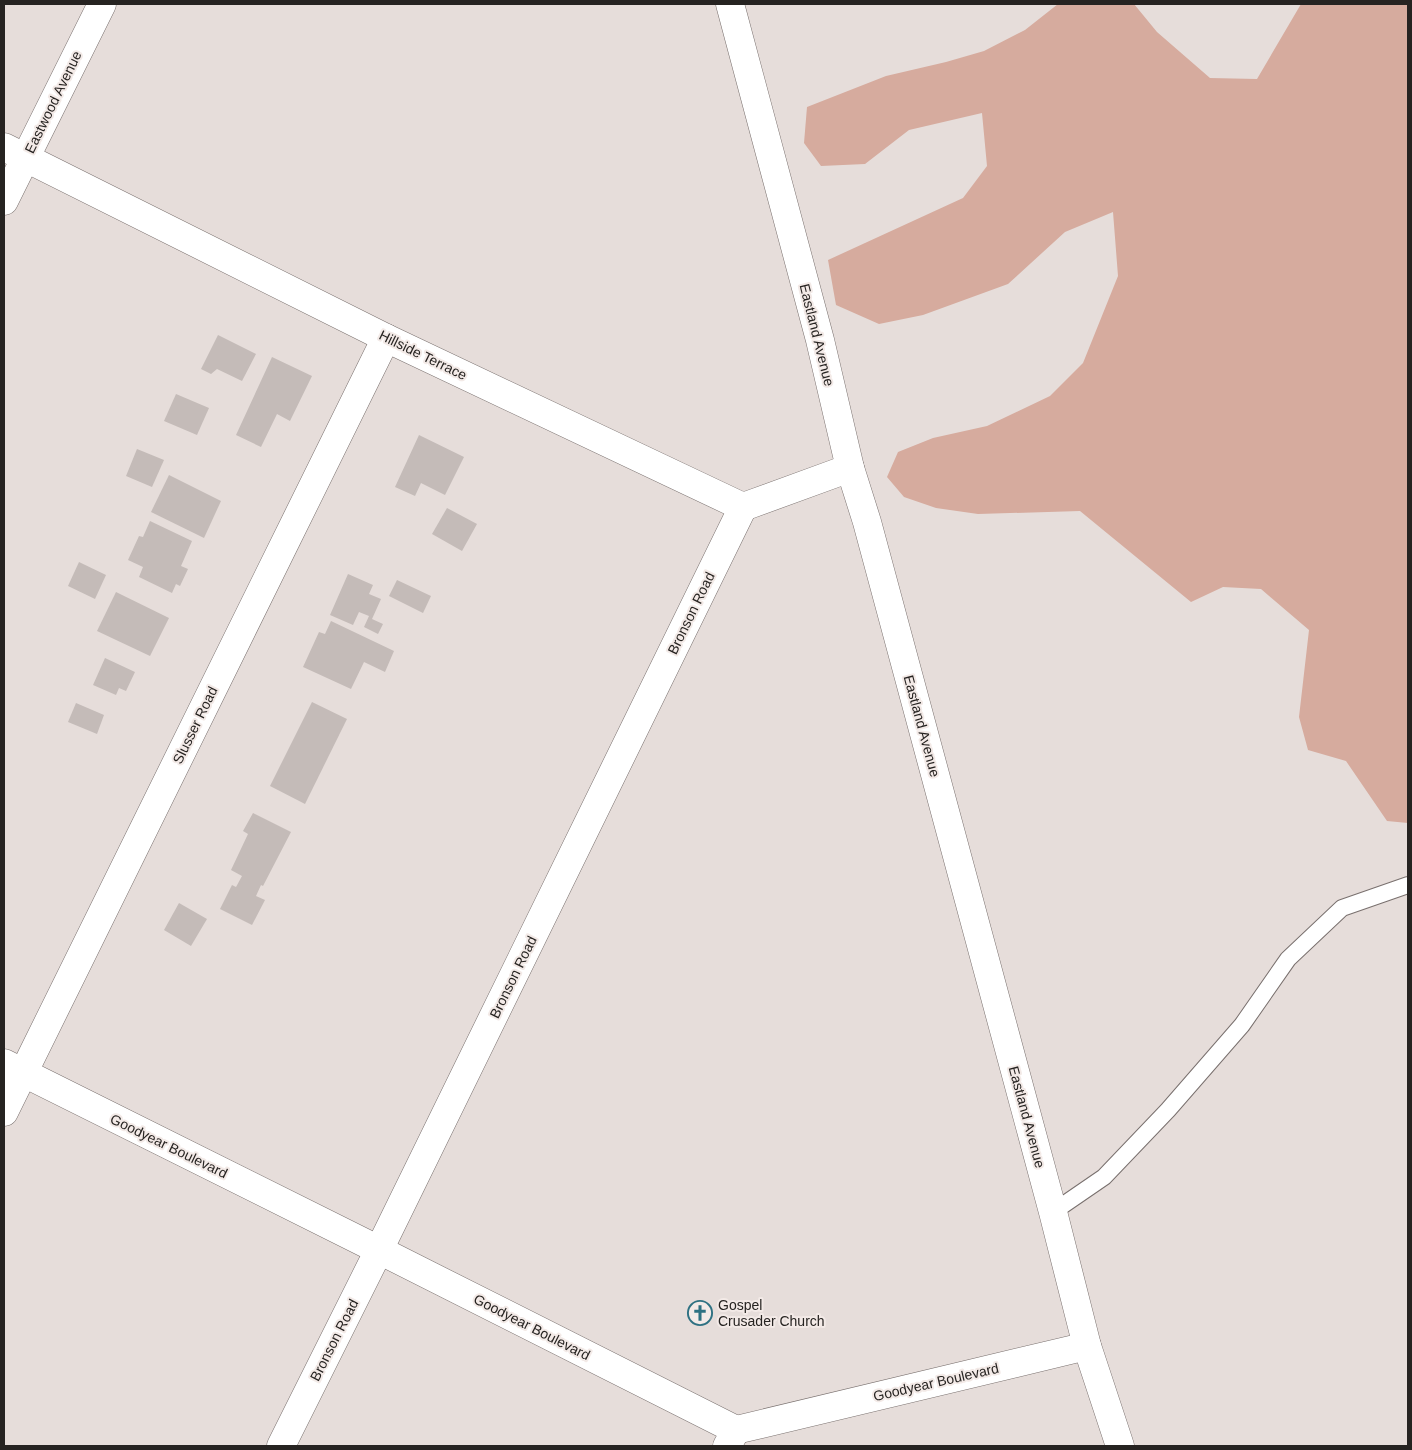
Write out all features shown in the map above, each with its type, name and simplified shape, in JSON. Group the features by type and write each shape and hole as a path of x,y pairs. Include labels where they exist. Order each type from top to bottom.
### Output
{"street":[{"name":"Eastwood Avenue","path":"4,201 14,152 102,4"},
{"name":"Eastland Avenue","path":"730,4 820,340 850,468 870,532 1053,1212 1087,1346 1120,1446"},
{"name":"Hillside Terrace","path":"14,152 386,338 743,507"},
{"name":"Slusser Road","path":"4,1112 13,1068 386,338"},
{"path":"743,507 850,468"},
{"name":"Bronson Road","path":"281,1446 743,507"},
{"name":"Goodyear Boulevard","path":"13,1068 379,1250 732,1438 1087,1346"}],"lane":[{"path":"1053,1212 1104,1177 1162,1117 1242,1025 1288,959 1342,908 1408,885"}],"shaded area":[{"path":"1058,4 1134,4 1157,32 1210,78 1257,79 1301,4 1408,4 1408,823 1387,821 1346,761 1308,750 1299,717 1309,630 1261,589 1223,587 1191,602 1080,511 978,514 936,508 904,497 887,477 898,452 933,438 987,426 1050,396 1083,363 1118,276 1113,212 1065,232 1008,284 923,315 879,324 836,305 828,260 963,198 987,166 982,113 909,130 865,164 821,166 804,143 807,107 886,76 984,51 1025,30"}],"building":[{"path":"218,335 256,354 242,381 217,369 211,374 201,369"},
{"path":"272,357 312,376 290,421 277,414 261,447 236,435"},
{"path":"176,394 209,408 197,435 164,421"},
{"path":"419,435 464,457 445,495 421,483 415,496 395,487"},
{"path":"137,449 164,460 152,487 126,476"},
{"path":"169,475 221,501 204,538 151,512"},
{"path":"447,508 477,524 462,551 432,534"},
{"path":"150,521 192,541 181,566 188,569 180,586 176,584 172,593 139,577 143,567 128,560 139,536 143,537"},
{"path":"79,562 106,575 95,599 68,586"},
{"path":"348,574 373,585 369,594 381,599 372,619 383,624 378,634 364,627 369,616 359,612 353,625 330,615"},
{"path":"397,580 431,596 423,613 389,596"},
{"path":"116,592 169,618 150,656 97,631"},
{"path":"331,621 394,651 385,672 364,662 351,689 303,667 319,632 325,634"},
{"path":"105,658 135,672 126,691 119,688 116,695 93,685"},
{"path":"312,702 347,719 305,804 270,786"},
{"path":"76,703 104,715 97,734 68,722"},
{"path":"253,813 291,832 256,896 265,900 252,925 220,909 232,885 236,887 242,876 231,870 248,834 243,831"},
{"path":"179,903 207,919 191,946 164,930"}],"place":[{"name":"Gospel Crusader Church","path":"700,1313"}]}
